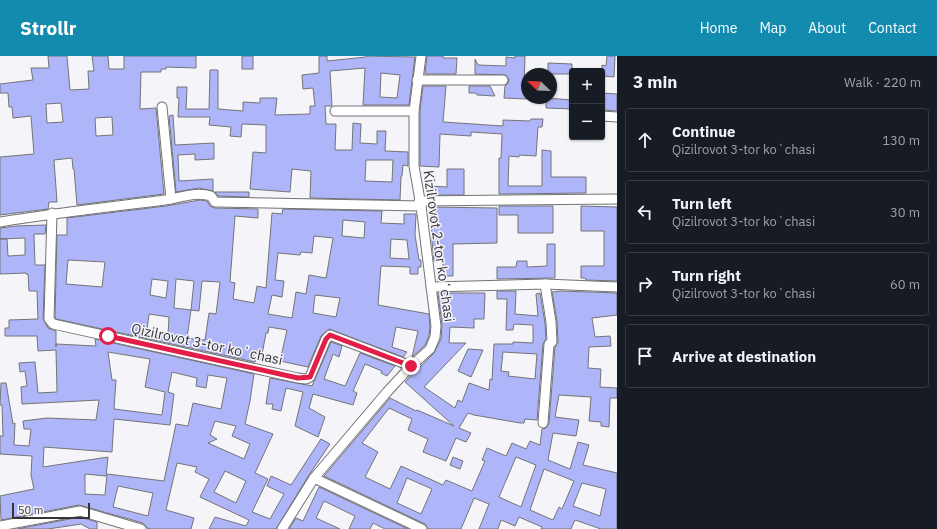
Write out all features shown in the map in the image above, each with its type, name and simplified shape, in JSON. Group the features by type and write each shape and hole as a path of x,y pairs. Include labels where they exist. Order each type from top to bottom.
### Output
{"street":[{"name":"Kizilrovot 2-tor koʻchasi","path":"282,529 314,478 387,392 411,366 430,349 435,337 436,326 414,166 414,111 421,56"},
{"path":"417,80 503,80"},
{"path":"162,107 171,199"},
{"path":"334,111 414,111"},
{"path":"605,116 617,117"},
{"path":"0,222 52,213 206,194 215,202 420,204 617,199"},
{"name":"Qizilrovot 3-tor koʻchasi","path":"52,213 49,319 53,324 298,378 310,377 326,339 330,335 411,366"},
{"path":"431,287 545,284 617,286"},
{"path":"543,423 549,344 552,342 551,322 545,284"},
{"path":"314,478 422,529"},
{"path":"0,526 80,511 142,529"}],"building":[{"path":"48,56 67,56 70,90 89,89 88,71 94,71 92,56 108,56 109,69 124,69 124,56 196,56 196,68 166,67 166,69 161,69 161,72 141,72 140,109 156,108 164,194 77,205 72,158 54,160 57,202 49,202 48,209 0,215 0,157 34,154 31,116 13,118 12,107 9,107 8,93 0,93 0,84 33,80 31,68 49,68","holes":["61,103 63,122 47,123 46,104","112,117 113,135 96,136 95,118"]},
{"path":"242,56 253,56 253,69 242,69"},
{"path":"319,56 327,56 327,61 366,56 415,57 409,105 363,105 365,68 330,71 332,106 325,106 326,124 336,124 335,150 352,150 353,123 361,124 360,143 377,144 377,131 386,131 385,151 408,152 408,166 403,165 401,176 400,200 310,198 311,171 292,169 290,192 250,189 253,152 266,153 266,125 242,124 241,137 230,136 231,127 209,125 210,117 178,117 179,98 177,98 177,87 187,87 186,109 209,109 210,70 218,70 218,109 243,111 243,102 260,103 260,98 277,98 275,115 310,114 310,106 315,106 313,88 303,89 302,75 319,73","holes":["381,73 400,75 397,98 380,97","366,160 393,160 392,182 365,181"]},
{"path":"427,56 457,58 456,74 425,74"},
{"path":"515,56 525,56 525,68 521,68 521,99 504,98 505,86 509,80 506,75 475,74 475,59 478,65 506,66 506,57 515,58"},
{"path":"607,56 615,56 614,77 605,76 605,68 602,68 602,65 606,66"},
{"path":"548,63 572,64 572,68 569,68 569,74 557,74 557,68 548,68"},
{"path":"423,86 446,86 443,122 503,126 503,120 530,121 531,119 543,119 542,127 538,127 536,156 509,156 508,186 542,186 542,150 551,151 551,177 586,177 586,193 499,194 499,158 501,158 502,134 471,132 471,136 440,134 439,167 420,166 420,110"},
{"path":"469,86 490,86 495,96 469,93"},
{"path":"605,93 617,94 617,111 605,110"},
{"path":"557,99 569,100 569,109 546,108 546,104 557,104"},
{"path":"173,115 175,145 214,143 214,159 195,160 195,154 178,155 179,181 213,179 213,191 199,188 176,192 169,116"},
{"path":"447,169 464,169 464,195 431,195 431,186 447,187"},
{"path":"215,192 249,192 249,197 218,196"},
{"path":"200,200 207,201 210,206 215,208 258,209 258,218 235,216 230,282 235,283 233,299 254,303 257,286 266,288 272,213 282,214 283,209 382,211 381,223 404,224 404,214 416,214 415,235 419,260 421,260 421,267 418,267 418,274 410,274 410,267 381,266 378,305 429,314 429,336 425,345 412,357 418,331 396,327 392,347 407,352 403,357 329,329 321,336 308,367 280,361 287,330 269,327 268,333 266,333 261,360 256,359 255,362 56,319 57,235 67,235 67,218 166,206","holes":["343,220 365,222 364,238 342,236","314,236 333,238 326,278 309,275 306,294 296,292 292,318 268,314 272,295 282,297 284,281 275,280 278,253 300,255 301,252 312,253","391,239 407,240 409,259 390,258","68,260 105,262 102,287 66,284","152,279 168,281 166,298 150,295","176,279 194,281 191,310 174,308","202,281 220,282 216,314 209,313 205,340 187,338 191,310 199,311","315,295 340,298 336,317 313,313","149,314 169,317 168,334 147,330"]},
{"path":"499,206 553,206 553,233 518,233 518,215 499,215"},
{"path":"581,206 617,207 617,281 586,280 585,278 581,278 581,266 604,266 604,231 581,231"},
{"path":"431,207 497,208 497,243 453,244 453,276 443,276 443,261 434,261"},
{"path":"46,225 45,234 34,234 35,265 45,265 43,319 48,328 56,331 56,344 96,346 95,339 254,374 245,424 273,434 255,473 268,479 252,512 270,519 284,494 267,486 271,476 291,485 321,439 330,444 276,529 209,529 215,517 246,526 249,520 200,497 209,479 195,472 197,467 177,463 166,510 194,518 191,529 151,529 147,528 143,523 79,505 1,520 0,496 34,489 31,475 32,456 0,454 0,436 3,436 2,405 0,405 1,383 6,383 13,424 15,423 14,445 29,446 31,429 24,429 23,421 47,418 96,420 99,400 22,404 21,387 27,386 25,371 20,372 19,363 35,362 38,393 57,392 56,350 38,351 37,336 5,336 5,328 9,328 9,320 38,319 37,291 29,291 28,274 26,273 0,274 0,239 0,228","holes":["25,238 25,255 8,256 7,239 0,239","108,352 150,359 145,387 165,392 162,415 114,409 116,380 112,380","172,372 197,378 196,386 206,388 208,375 227,378 221,409 193,403 188,426 176,424 164,481 107,474 105,495 85,494 85,474 106,476 108,457 43,467 44,447 112,452 114,419 170,425 174,394 168,392","215,421 236,426 232,436 250,444 244,459 208,443 217,439 210,435","225,471 246,481 236,503 214,492","118,486 153,493 148,516 113,507"]},
{"path":"547,244 555,244 555,278 497,279 497,267 516,267 517,261 527,261 527,267 547,266"},
{"path":"497,291 516,291 515,314 538,316 536,294 540,293 546,339 543,344 537,420 525,419 524,423 520,423 468,413 459,428 471,433 466,442 456,438 446,461 423,452 428,439 408,430 412,419 389,408 362,443 378,452 365,477 390,489 401,466 443,485 446,480 472,491 485,461 482,460 487,448 506,456 512,443 526,449 530,441 540,445 542,429 546,428 549,423 555,347 558,342 557,321 552,292 617,293 617,315 592,318 595,337 610,336 611,346 589,347 588,368 601,369 600,387 617,388 617,398 610,398 609,427 601,426 601,422 589,421 591,397 559,395 555,417 579,420 576,436 553,433 548,460 570,469 578,442 589,445 583,465 617,473 617,529 601,529 575,520 571,529 541,529 542,527 519,517 515,526 501,520 498,529 479,529 489,504 474,498 461,529 428,529 425,524 324,476 390,398 416,411 417,410 454,426 405,382 434,353 441,339 442,325 438,293 485,293 484,319 474,319 474,328 450,327 449,343 466,343 424,387 455,408 458,400 462,402 469,383 489,390 490,379 492,380 494,344 513,344 513,342 533,343 533,325 514,324 513,330 506,330 507,299 497,299","holes":["503,352 537,354 535,379 508,376 509,372 501,371","516,457 536,465 521,507 499,497","544,469 574,481 562,509 559,507 553,520 530,510","407,478 432,489 421,514 397,503","582,483 606,489 600,516 573,506"]},
{"path":"331,342 342,346 339,357 333,354 324,379 345,386 360,353 395,366 387,376 381,373 382,371 365,364 353,391 357,393 353,405 313,394 309,408 325,417 318,437 295,426 303,392 286,388 281,411 272,409 273,404 266,404 270,378 312,386"},
{"path":"468,349 483,350 471,377 458,371"},
{"path":"453,457 463,461 460,469 450,465"},
{"path":"319,487 408,529 385,529 373,523 370,529 349,529 355,516 324,501 316,518 340,529 289,529 296,518 303,521"},
{"path":"80,517 97,522 97,529 90,529 81,524 48,529 17,529"}],"route":[{"path":"108,336 298,378 310,377 313,373 326,339 330,335 411,366"}]}
